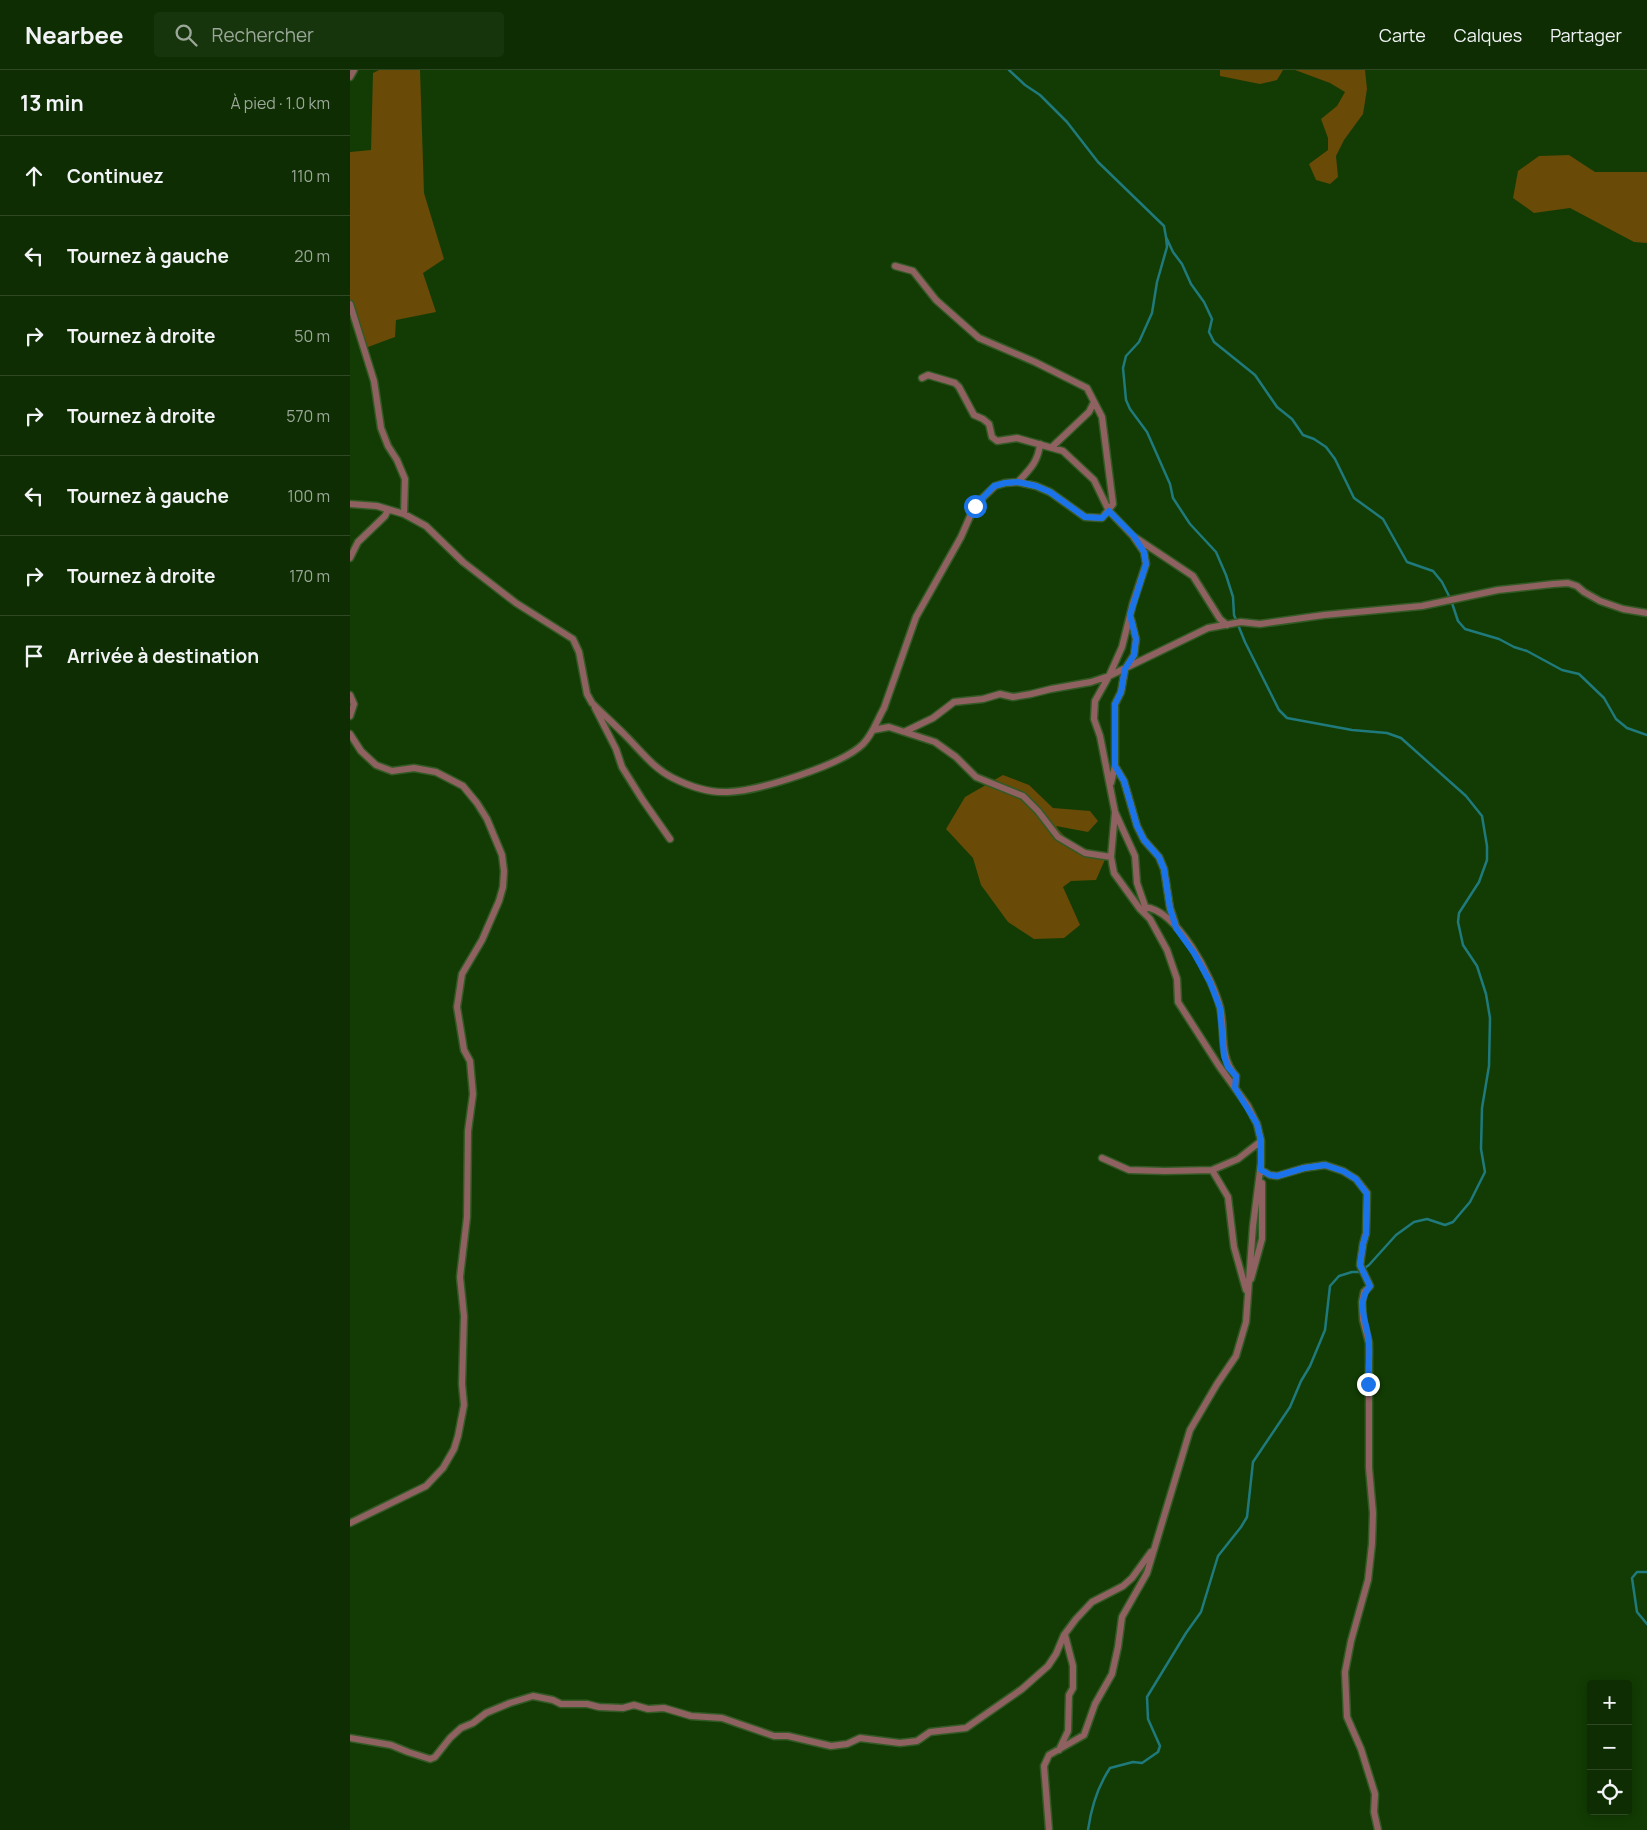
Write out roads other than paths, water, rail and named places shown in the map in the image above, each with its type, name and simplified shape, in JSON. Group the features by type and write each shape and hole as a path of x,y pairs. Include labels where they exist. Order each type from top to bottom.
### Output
{"street":[{"path":"350,76 354,70"},
{"path":"592,703 646,758 671,777 691,786 726,792 740,791 799,776 845,757 863,744 873,730 876,720 884,708 916,617 975,506 994,486 1018,482 1036,486 1050,492 1085,517 1102,518 1109,511 1113,504 1102,417 1087,388 1035,362 979,338 936,300 913,271 895,266"},
{"path":"350,304 374,381 381,428 405,479 404,514"},
{"path":"922,378 928,375 955,383 974,415 989,424 992,437 997,441 1017,438 1063,451 1094,480 1109,511 1134,536 1193,576 1220,619 1227,625"},
{"path":"1052,448 1088,412 1094,402"},
{"path":"1018,482 1030,469 1038,456 1040,444"},
{"path":"350,504 377,506 404,514 426,526 463,562 516,603 573,639 579,652 587,694 616,749 622,767 670,839"},
{"path":"350,558 358,542 385,516 388,510"},
{"path":"1134,536 1144,552 1146,564 1122,647 1095,701 1094,719 1100,736 1115,812 1135,856 1137,884 1145,907 1167,950 1177,979 1178,1002 1257,1124 1261,1141 1262,1239 1256,1266 1248,1288"},
{"path":"906,731 933,718 954,702 983,699 1000,694 1013,697 1091,682 1125,669 1208,628 1238,623 1260,624 1324,615 1422,606 1498,590 1553,584 1577,586 1600,601 1623,609 1647,613"},
{"path":"1110,784 1115,766 1115,704 1121,692 1125,669 1134,655 1136,639 1130,615"},
{"path":"350,695 354,704 350,716"},
{"path":"873,730 889,727 935,742 956,757 976,777 1023,796 1058,836 1085,853 1111,857"},
{"path":"350,734 361,750 376,766 392,771 414,768 436,772 463,786 487,819 502,855 504,871 503,887 499,901 482,940 462,974 456,1007 464,1050 470,1060 473,1094 468,1130 467,1218 460,1277 464,1316 462,1384 464,1405 458,1436 454,1449 443,1468 426,1486 350,1523"},
{"path":"1115,766 1124,781 1137,826 1144,840 1159,857 1164,869 1170,908 1176,928"},
{"path":"1115,812 1111,857 1114,873 1140,909 1150,919"},
{"path":"1145,907 1154,908 1176,928 1194,953 1210,982 1216,996 1222,1024 1224,1056 1228,1067 1236,1076 1235,1088"},
{"path":"1102,1158 1130,1170 1165,1172 1212,1170 1238,1159 1261,1141"},
{"path":"1049,1830 1044,1766 1049,1756 1084,1735 1095,1704 1112,1674 1122,1617 1147,1573 1190,1430 1236,1356 1246,1322 1253,1226 1261,1163"},
{"path":"1261,1170 1270,1175 1277,1176 1304,1168 1325,1165 1343,1171 1356,1179 1367,1194 1366,1234 1363,1244 1361,1269 1366,1275 1370,1286 1364,1292 1362,1302 1363,1320 1370,1343 1368,1393 1369,1468 1373,1513 1372,1544 1368,1580 1350,1641 1345,1672 1347,1717 1361,1749 1375,1794 1374,1812 1378,1830"},
{"path":"1212,1170 1228,1197 1234,1247 1248,1295"},
{"path":"350,1738 392,1745 430,1759 461,1728 473,1723 486,1713 534,1696 553,1700 561,1704 587,1704 623,1708 634,1705 648,1710 664,1708 691,1716 722,1718 774,1736 788,1736 831,1746 847,1744 860,1738 900,1743 916,1741 930,1732 966,1728 1022,1689 1048,1666 1056,1654 1064,1635 1076,1619 1092,1602 1128,1582 1154,1548"},
{"path":"1059,1750 1068,1731 1069,1695 1073,1688 1073,1666 1064,1635"}],"waterway":[{"path":"1009,70 1025,85 1040,95 1067,122 1098,162 1164,226 1166,237 1173,252 1182,264 1191,284 1204,302 1212,319 1209,332 1214,342 1255,375 1277,407 1292,419 1303,435 1314,439 1326,447 1335,459 1354,498 1383,519 1407,562 1433,571 1442,582 1450,598"},
{"path":"1088,1830 1096,1798 1110,1768 1133,1762 1142,1763 1158,1752 1160,1746 1148,1719 1147,1697 1201,1612 1218,1556 1247,1517 1253,1462 1290,1407 1301,1381 1310,1366 1325,1330 1330,1286 1339,1276 1359,1272 1369,1265 1396,1235 1414,1222 1427,1219 1445,1225 1453,1222 1470,1202 1485,1172 1481,1149 1482,1108 1489,1066 1490,1018 1486,994 1477,966 1463,945 1458,922 1459,913 1479,882 1487,860 1487,846 1482,816 1466,796 1401,738 1387,733 1352,730 1287,718 1279,710 1245,642 1234,615 1233,597 1216,552 1190,524 1173,498 1170,484 1147,432 1130,409 1126,400 1123,368 1126,356 1139,342 1152,313 1157,282 1167,247 1166,237"},
{"path":"1452,603 1458,621 1465,629 1499,639 1527,651 1562,670 1579,674 1604,698 1616,719 1627,728 1647,735"},
{"path":"1647,1572 1637,1572 1632,1578 1637,1612 1647,1624"}]}
